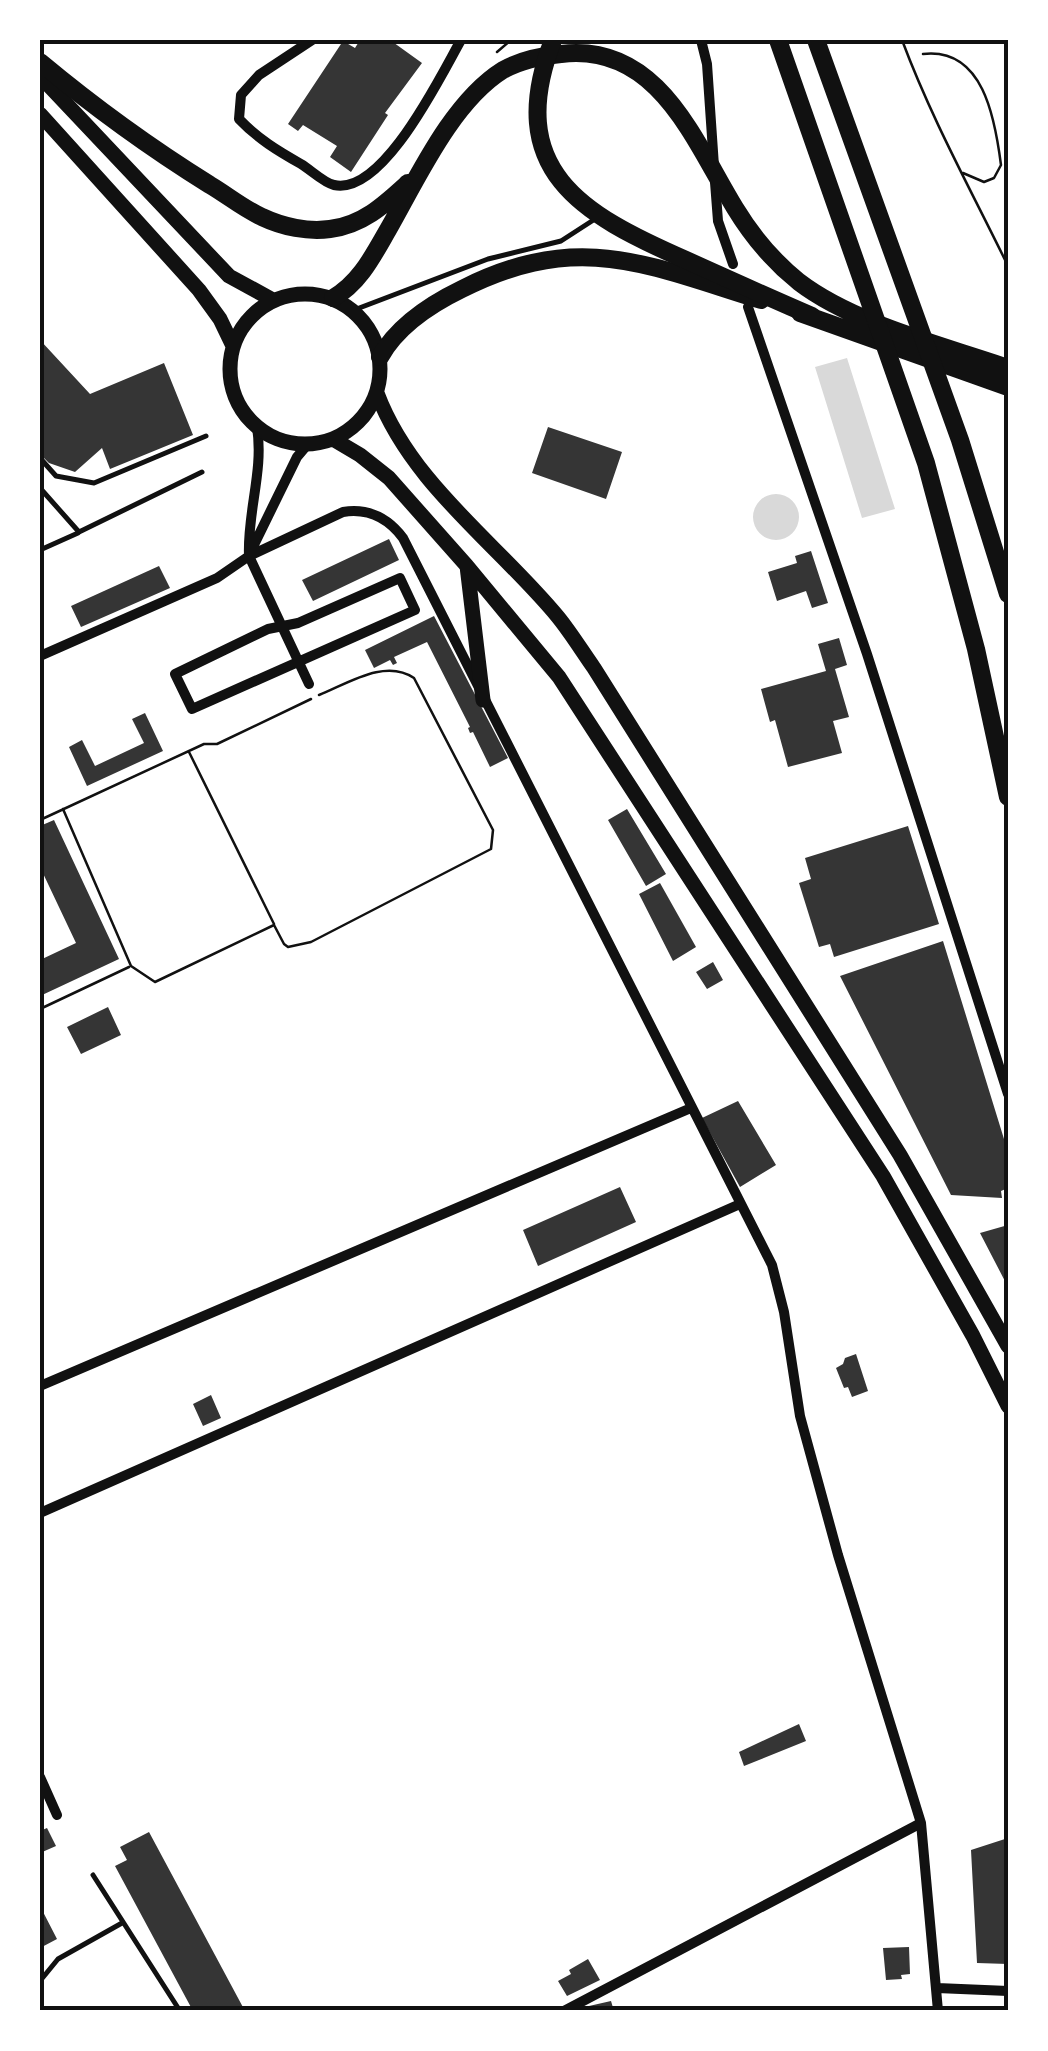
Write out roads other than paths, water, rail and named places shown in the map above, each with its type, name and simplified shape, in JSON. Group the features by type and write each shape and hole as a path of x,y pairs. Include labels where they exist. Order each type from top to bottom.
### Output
{"highway":[{"path":"778,40 926,463 976,650 1008,797"},
{"path":"816,40 960,440 1008,594"},
{"path":"552,42 538,103 545,151 565,188 598,217 812,316"},
{"path":"334,298 362,272 467,101 506,68 530,58 583,53 608,58 635,71 671,100 750,232 801,284 858,314 1008,368"},
{"path":"40,62 94,108 172,162 262,217 296,229 331,229 361,221 382,207 423,168"},
{"path":"380,357 389,341 437,301 478,281 548,258 624,258 812,316 1008,387"}],"main road":[{"path":"40,76 229,276 273,300"},
{"path":"40,114 199,290 233,346"},
{"path":"313,293 334,298 354,310 376,339 380,357 377,393 352,428 332,439 308,444 272,436 246,416 233,390 233,346 242,328 273,300 313,293"},
{"path":"377,393 400,440 427,476 558,618 594,668 900,1155 1008,1346"},
{"path":"332,439 389,478 560,678 872,1160 973,1336 1008,1406"},
{"path":"467,566 483,700"}],"street":[{"path":"312,40 259,74 241,96 240,119 257,138 333,185 350,184 371,175 410,126 461,40"},
{"path":"701,40 707,64 718,221 732,264"},
{"path":"748,307 868,654 1008,1094"},
{"path":"257,427 261,452 248,533 249,556 309,684"},
{"path":"249,556 297,457 308,444"},
{"path":"40,656 217,578 249,556 342,512 354,510 382,518 403,538 772,1265 780,1289 800,1416 818,1487 921,1823 938,2011"},
{"path":"400,578 415,610 192,709 175,674 281,625 298,624 400,578"},
{"path":"40,1386 691,1108"},
{"path":"40,1513 740,1204"},
{"path":"40,1777 57,1815"},
{"path":"564,2011 921,1823"},
{"path":"937,1988 1008,1991"}],"lane":[{"path":"354,310 472,264 561,241 598,217"},
{"path":"40,458 56,476 94,483 206,436"},
{"path":"40,550 202,472"},
{"path":"40,488 79,532"},
{"path":"94,1875 180,2011"},
{"path":"40,1981 58,1959 122,1922"}]}
